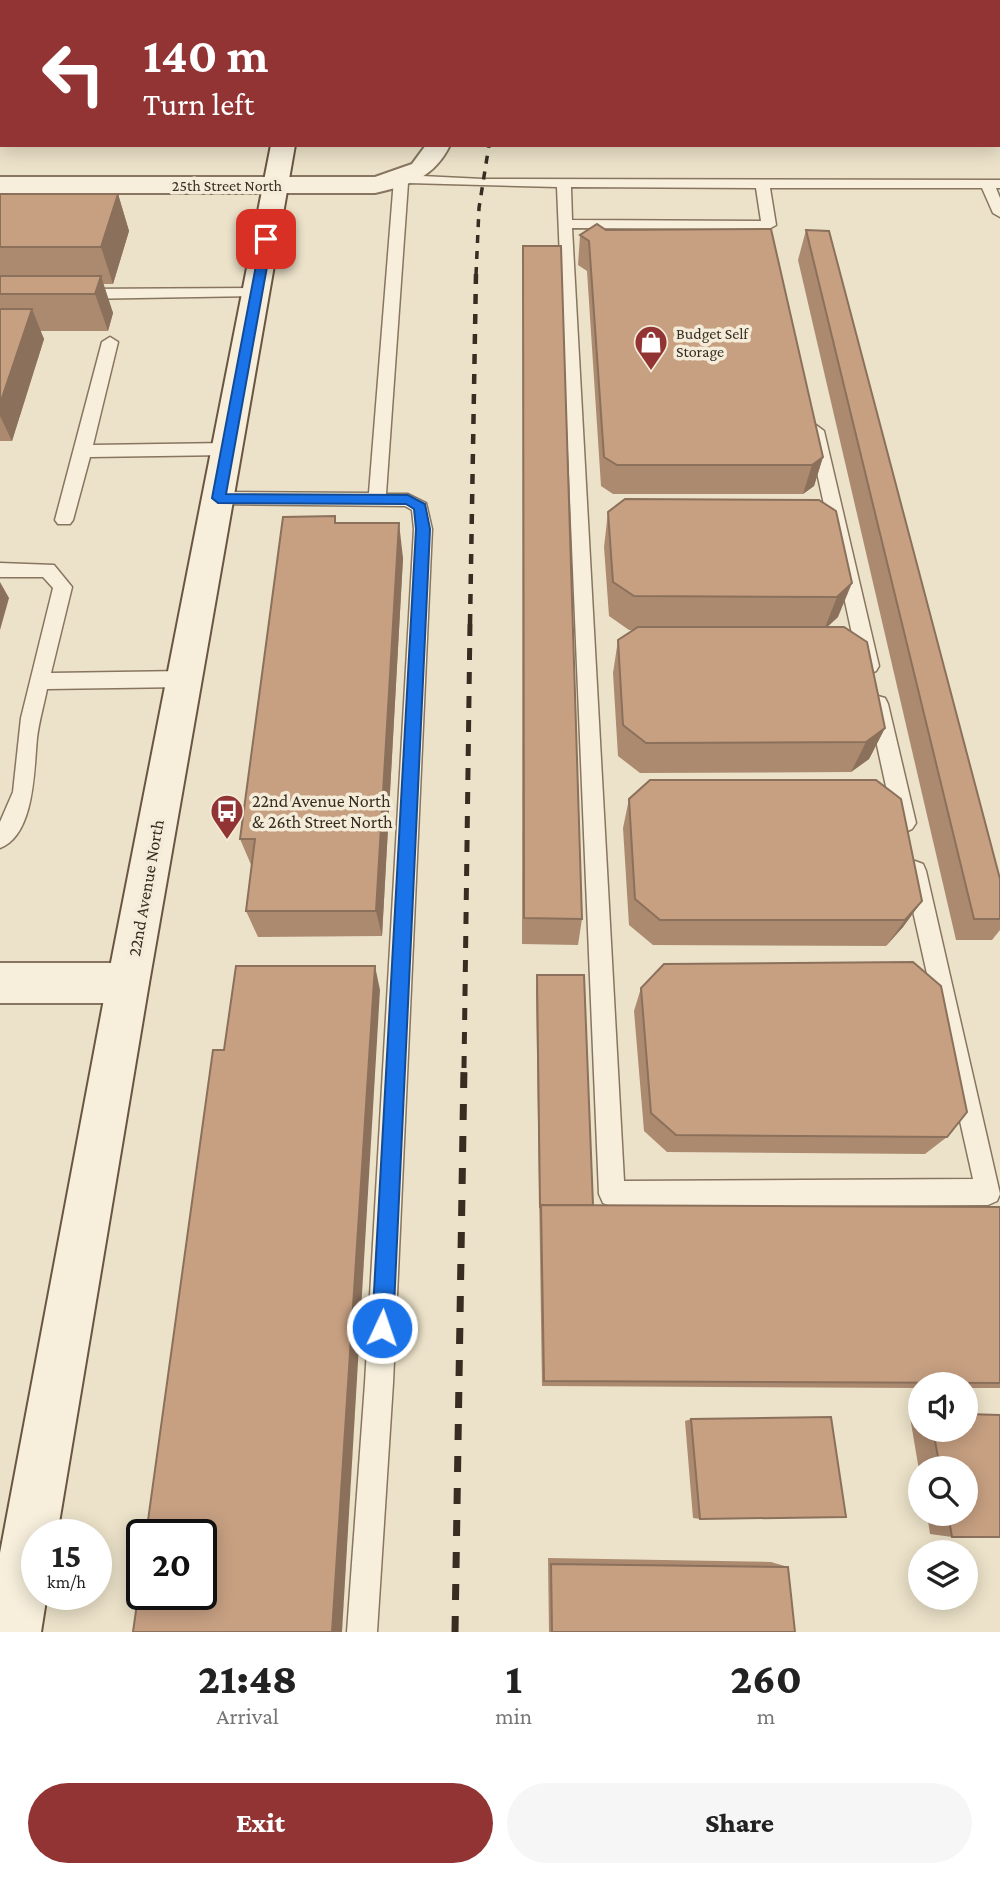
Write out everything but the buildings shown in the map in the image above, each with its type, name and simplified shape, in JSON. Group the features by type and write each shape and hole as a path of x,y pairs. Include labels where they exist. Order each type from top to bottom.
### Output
{"main road":[{"name":"22nd Avenue North","path":"13,1632 128,983 283,147"},
{"name":"25th Street North","path":"0,185 375,185 409,177 432,160 437,147"},
{"path":"0,983 128,983"}],"lane":[{"path":"377,499 401,179 564,183 993,184 1000,213"},
{"path":"564,183 612,1194 988,1192 812,413"},
{"path":"762,183 775,251"},
{"path":"565,225 769,226"},
{"path":"63,294 256,293"},
{"path":"64,520 110,342"},
{"path":"83,451 228,449"},
{"path":"218,498 408,499 420,507 423,529 379,1383 362,1632"},
{"path":"0,570 48,570 63,587 27,740 25,793 15,818 0,839"},
{"path":"39,681 184,679"}],"railway":[{"path":"476,275 479,208 489,147"},
{"path":"470,624 476,273"},
{"path":"464,1068 470,622"},
{"path":"455,1632 464,1066"}],"place":[{"name":"Budget Self Storage","path":"651,372"},
{"name":"22nd Avenue North & 26th Street North","path":"227,841"}],"route":[{"path":"266,239 218,498 408,499 420,507 423,529 382,1328"}]}
